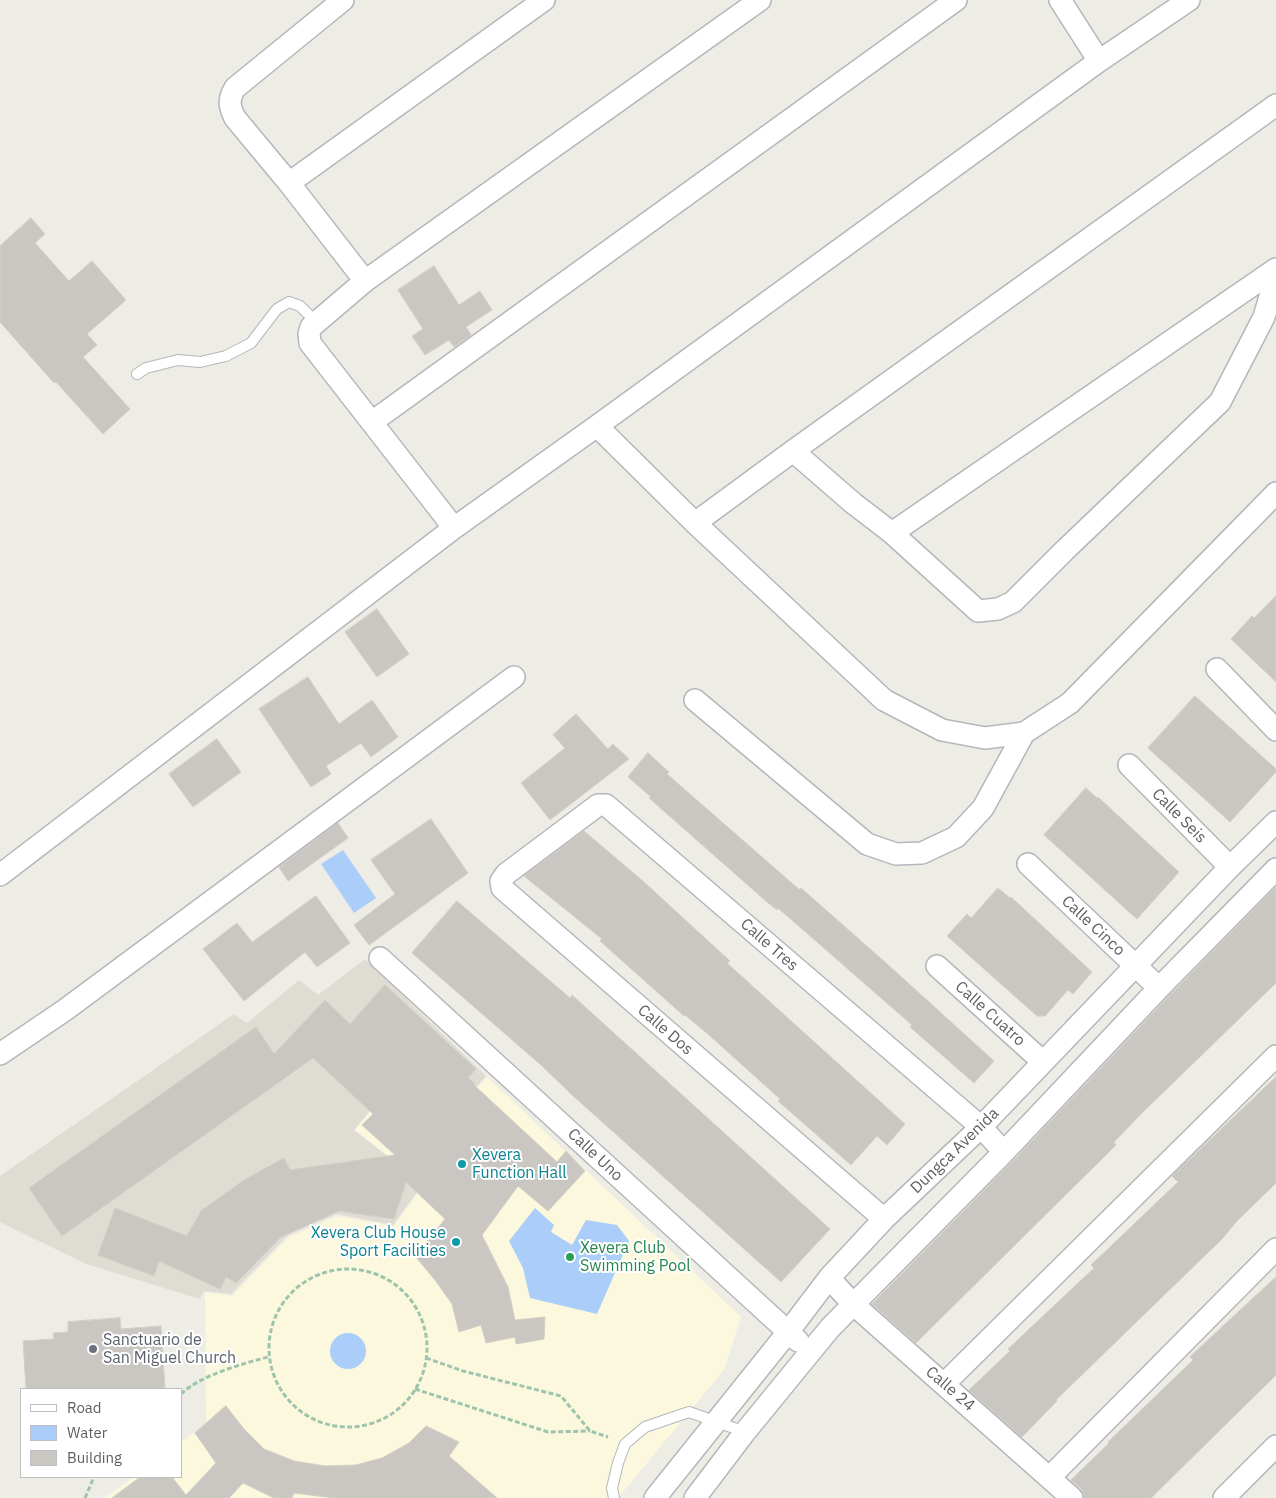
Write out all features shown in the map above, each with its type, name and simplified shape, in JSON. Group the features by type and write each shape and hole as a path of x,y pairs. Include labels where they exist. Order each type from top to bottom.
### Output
{"street":[{"path":"343,0 235,88 230,96 230,108 235,118 289,183 365,281"},
{"path":"289,183 544,0"},
{"path":"454,528 310,343 309,334 311,327 365,281 760,0"},
{"path":"372,422 956,0"},
{"path":"1060,0 1099,60"},
{"path":"0,874 454,528 1099,60 1189,0"},
{"path":"695,523 1276,105"},
{"path":"892,533 1276,269"},
{"path":"793,451 853,503 892,533 978,611 998,609 1013,602 1220,402 1264,317 1276,276"},
{"path":"597,426 695,523 884,700 942,730 984,738 1024,733 1070,703 1276,493"},
{"path":"1216,669 1276,730"},
{"path":"0,1054 73,1004 514,677"},
{"path":"695,700 867,844 896,854 922,853 956,837 983,808 1024,733"},
{"name":"Calle Seis","path":"1129,765 1230,867"},
{"name":"Calle Tres","path":"552,840 598,805 606,805 981,1127 1004,1152"},
{"name":"Dungca Avenida","path":"654,1498 717,1422 829,1278 884,1219 981,1127 1230,867 1276,822"},
{"name":"Calle Dos","path":"552,840 506,874 501,881 502,888 884,1219"},
{"name":"Calle Cinco","path":"1028,864 1160,988"},
{"name":"Dungca Avenida","path":"695,1498 745,1432 830,1328 1004,1152 1276,869"},
{"name":"Calle Uno","path":"380,958 810,1352"},
{"name":"Calle Cuatro","path":"937,966 1043,1062"},
{"path":"944,1384 1276,1056"},
{"path":"1050,1478 1276,1249"},
{"name":"Calle 24","path":"829,1278 853,1304 1072,1498"},
{"path":"1224,1498 1276,1446"}],"lane":[{"path":"137,374 146,368 178,360 200,362 226,356 251,343 277,309 289,302 300,306 316,322"},
{"path":"614,1498 612,1488 625,1444 645,1427 688,1412 745,1432"}],"path":[{"path":"357,1269 391,1280 416,1306 428,1339 426,1358 424,1375 405,1405 375,1424 339,1428 305,1416 280,1391 268,1357 272,1322 292,1292 322,1273 357,1269"},
{"path":"182,1393 189,1387 236,1365 268,1357"},
{"path":"426,1358 463,1371 561,1396 590,1431"},
{"path":"415,1389 548,1432 590,1431 625,1444"},
{"path":"85,1498 94,1478"}],"shaded area":[{"path":"365,959 486,1076 454,1112 405,1068 354,1130 423,1184 393,1225 337,1214 288,1235 231,1294 204,1291 200,1299 86,1264 0,1222 0,1176 234,1014 247,1023 299,980 318,995"},
{"path":"405,1070 453,1113 487,1077 741,1317 724,1370 618,1498 104,1498 132,1478 182,1478 182,1441 206,1424 205,1292 232,1296 289,1237 337,1216 394,1226 424,1184 355,1130"}],"water":[{"path":"343,850 376,898 354,913 321,864"},
{"name":"Xevera Club Swimming Pool","path":"535,1208 554,1225 551,1232 572,1245 586,1220 617,1225 629,1241 597,1314 530,1298 523,1268 509,1241"},
{"path":"348,1333 355,1334 361,1338 365,1344 365,1358 361,1364 355,1368 348,1369 341,1368 335,1364 331,1358 330,1351 331,1344 335,1338 341,1334"}],"building":[{"path":"31,218 45,234 35,243 69,281 92,261 126,300 87,334 97,345 83,357 130,409 103,434 56,382 54,383 0,322 0,246"},
{"path":"434,266 459,305 480,291 492,310 466,327 471,335 454,347 449,340 425,355 412,336 423,329 398,290"},
{"path":"1276,596 1276,682 1231,639 1252,616 1254,618"},
{"path":"377,609 409,654 377,677 345,632"},
{"path":"308,677 339,724 372,700 398,737 371,757 361,743 326,766 331,774 311,787 259,709"},
{"path":"1195,696 1276,769 1276,772 1230,822 1148,748"},
{"path":"576,714 608,749 613,744 629,759 550,820 521,783 565,748 553,735"},
{"path":"217,739 241,772 193,807 169,774"},
{"path":"648,753 669,772 667,774 800,890 801,888 994,1061 974,1083 910,1027 912,1025 778,908 777,910 767,902 649,798 651,797 628,777"},
{"path":"1086,788 1179,872 1137,919 1044,835"},
{"path":"431,819 468,873 369,945 354,925 395,894 371,860"},
{"path":"338,823 348,838 288,881 279,867"},
{"path":"584,831 644,882 730,961 727,963 905,1124 887,1145 877,1136 851,1165 778,1101 780,1099 709,1035 684,1016 600,941 602,939 524,876"},
{"path":"1276,887 1276,983 1141,1114 1114,1142 1116,1145 916,1343 872,1304 1013,1161 1168,997"},
{"path":"998,888 1011,897 1092,972 1073,994 1068,990 1045,1016 1037,1016 947,936 967,914 971,918"},
{"path":"316,896 350,943 317,967 305,952 244,1001 203,949 237,923 252,942"},
{"path":"457,901 570,998 572,995 830,1229 781,1282 541,1065 412,953"},
{"path":"385,985 476,1069 468,1078 474,1085 557,1162 566,1151 585,1171 548,1211 518,1186 482,1235 508,1287 515,1320 545,1317 544,1339 516,1344 515,1337 486,1343 481,1325 459,1332 452,1304 415,1256 445,1219 406,1182 394,1219 339,1211 281,1237 236,1283 226,1277 220,1289 159,1261 154,1276 98,1255 115,1208 187,1236 201,1211 244,1180 284,1158 290,1170 395,1155 362,1125 373,1114 313,1058 62,1236 29,1188 256,1027 274,1054 325,1000 350,1024"},
{"path":"1276,1077 1276,1183 1236,1222 1222,1239 1056,1400 1022,1437 969,1390 1010,1351 1008,1349 1094,1268 1091,1265 1178,1182 1172,1176"},
{"path":"1276,1277 1276,1375 1151,1498 1084,1498 1081,1489 1071,1480 1193,1360 1190,1357"},
{"name":"Sanctuario de San Miguel Church","path":"120,1318 121,1329 161,1326 165,1388 26,1388 23,1341 54,1339 53,1333 68,1332 68,1322"},
{"path":"226,1406 244,1429 264,1449 294,1461 325,1466 356,1465 382,1458 409,1443 426,1426 459,1442 449,1456 497,1498 334,1498 294,1493 292,1498 274,1498 243,1483 229,1498 112,1498 139,1478 173,1478 186,1495 216,1463 195,1433"}],"place":[{"name":"Xevera Function Hall","path":"462,1164"},
{"name":"Xevera Club House Sport Facilities","path":"456,1242"},
{"name":"Xevera Club Swimming Pool","path":"570,1257"},
{"name":"Sanctuario de San Miguel Church","path":"93,1349"}]}
